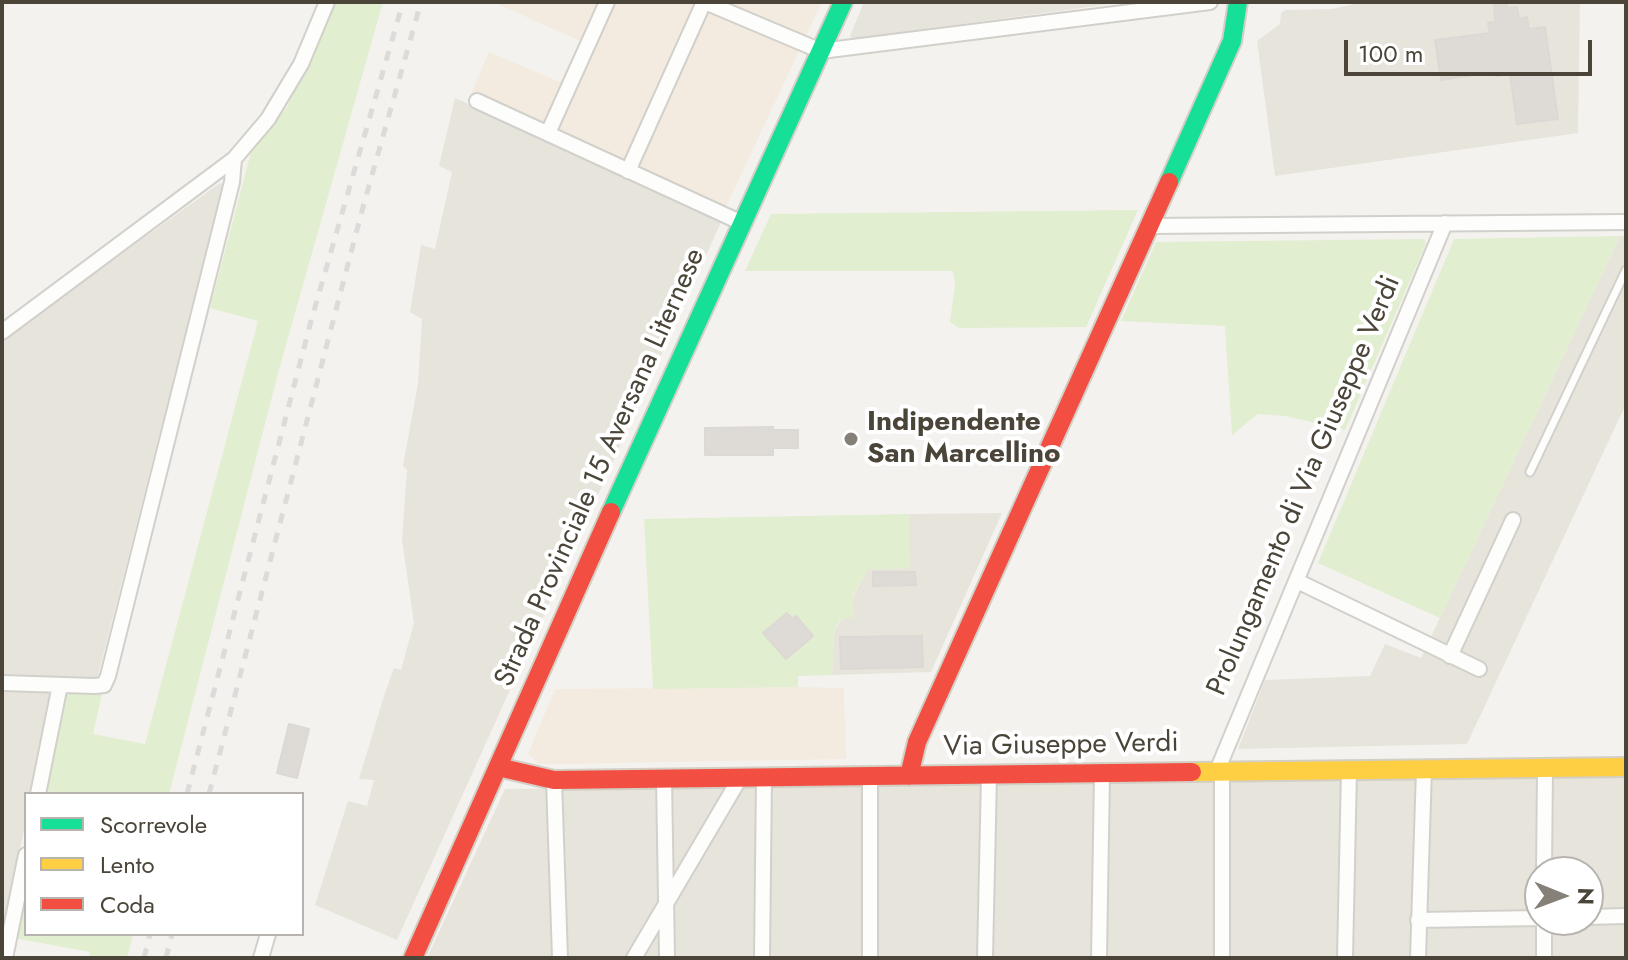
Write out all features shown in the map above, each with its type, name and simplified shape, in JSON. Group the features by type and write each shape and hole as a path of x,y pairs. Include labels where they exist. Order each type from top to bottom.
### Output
{"street":[{"path":"2,332 234,159 268,119 301,64 327,2"},
{"path":"548,133 607,2"},
{"path":"628,171 705,2 821,51 1210,2"},
{"name":"Strada Provinciale 15 Aversana Liternese","path":"413,958 740,222 843,2"},
{"path":"909,776 917,742 1232,41 1238,2"},
{"path":"477,101 740,222"},
{"path":"2,683 104,685 108,676 232,182 234,159"},
{"path":"1149,226 1626,222"},
{"name":"Prolungamento di Via Giuseppe Verdi","path":"1220,772 1445,223"},
{"path":"1450,656 1513,520"},
{"path":"1297,581 1479,669"},
{"path":"38,792 60,685"},
{"name":"Via Giuseppe Verdi","path":"498,767 554,780 1626,767"},
{"path":"1544,856 1545,768"},
{"path":"1418,958 1424,769"},
{"path":"1345,958 1349,770"},
{"path":"1220,772 1222,958"},
{"path":"1099,958 1102,774"},
{"path":"985,958 989,775"},
{"path":"762,958 764,777"},
{"path":"870,777 870,958"},
{"path":"634,958 740,778"},
{"path":"664,779 667,958"},
{"path":"554,780 560,958"},
{"path":"5,958 24,865"},
{"path":"1604,917 1626,916"},
{"path":"1418,920 1524,919"},
{"path":"261,958 267,936"},
{"path":"1543,936 1544,958"}],"lane":[{"path":"1530,472 1626,270"}],"shaded area":[{"path":"493,2 822,2 726,207 471,94 489,52 560,82 580,41"},
{"path":"864,2 1125,2 853,39 850,36"},
{"path":"1364,2 1580,2 1578,133 1275,176 1257,41 1280,24 1281,13 1286,10 1332,9"},
{"path":"455,98 722,220 397,940 315,905 348,801 367,806 374,780 359,779 384,696 394,668 401,670 414,623 402,540 407,470 403,466 418,383 422,319 410,312 421,245 435,249 452,172 439,166"},
{"path":"220,183 223,185 97,679 2,677 2,340"},
{"path":"1620,236 1626,236 1626,404 1467,744 1238,749 1265,680 1370,676 1385,644 1421,658"},
{"path":"1002,513 931,672 832,675 834,632 868,569 909,568 909,514"},
{"path":"844,688 846,759 539,764 528,754 555,689"},
{"path":"2,692 51,693 31,792 24,792 24,829 2,939"},
{"path":"1626,777 1626,958 427,958 505,789"}],"green space":[{"path":"336,2 383,2 280,366 170,792 43,792 64,694 102,694 93,734 145,744 258,321 210,308 251,152 287,107"},
{"path":"1138,210 1086,327 959,328 950,322 955,285 953,271 745,271 771,214"},
{"path":"1620,236 1440,618 1318,563 1454,239"},
{"path":"1424,239 1426,244 1345,430 1285,416 1258,414 1232,435 1225,326 1121,321 1156,242"},
{"path":"909,514 910,568 868,570 853,595 854,617 840,619 834,632 832,675 798,676 798,687 653,689 644,519"},
{"path":"24,887 24,936 132,936 127,958 89,958 90,952 14,938"}],"building":[{"path":"1494,2 1506,2 1507,8 1517,7 1519,19 1527,17 1529,29 1545,27 1558,119 1517,124 1510,74 1496,76 1495,72 1441,80 1435,40 1490,33 1488,23 1495,22"},
{"path":"773,427 773,430 798,430 798,448 773,448 773,455 705,455 705,428"},
{"path":"873,572 915,572 916,585 873,586"},
{"path":"787,613 792,619 796,616 813,636 786,659 763,633"},
{"path":"922,636 923,667 841,669 840,637"},
{"path":"289,724 309,729 297,778 277,773"}],"railway":[{"path":"188,792 311,321 403,2"},
{"path":"210,792 363,207 421,2"},
{"path":"144,958 150,936"},
{"path":"166,958 172,936"}],"traffic: fast":[{"path":"611,512 843,2"},
{"path":"1169,182 1232,41 1238,2"}],"traffic: slow":[{"path":"1192,772 1626,767"}],"traffic: jam":[{"path":"909,776 917,742 1169,182"},
{"path":"413,958 611,512"},
{"path":"498,767 554,780 1192,772"}],"place":[{"name":"Indipendente San Marcellino","path":"851,439"}]}
